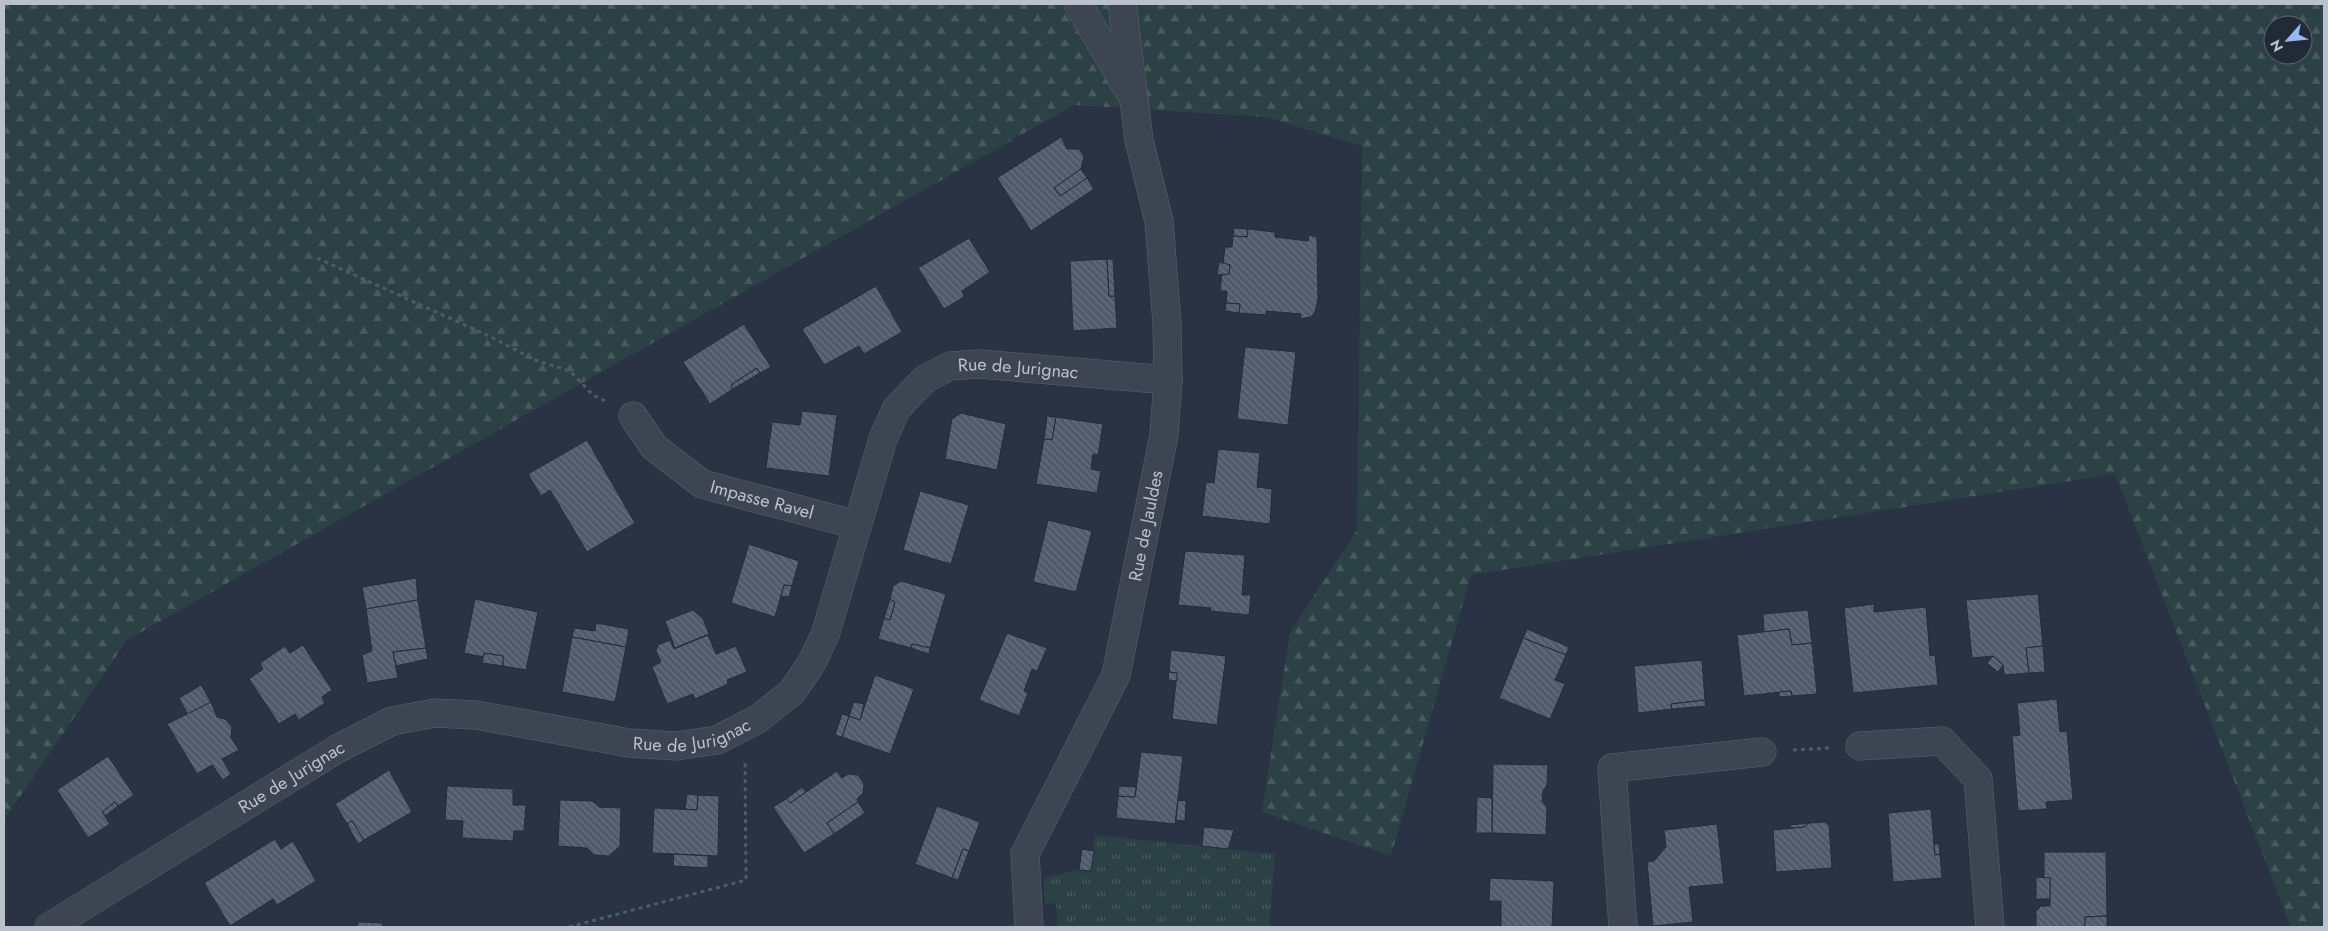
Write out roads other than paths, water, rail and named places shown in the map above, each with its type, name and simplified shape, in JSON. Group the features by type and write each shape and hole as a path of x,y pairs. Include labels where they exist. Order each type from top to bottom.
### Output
{"street":[{"name":"Rue de Jauldes","path":"1078,4 1136,104"},
{"name":"Rue de Jauldes","path":"1030,927 1025,854 1116,675 1164,435 1168,380 1167,323 1159,221 1140,140 1122,4"},
{"name":"Rue de Jurignac","path":"49,927 337,749 392,721 435,713 476,714 629,743 676,746 717,740 758,719 792,692 812,664 825,635 883,439 896,409 925,378 950,366 978,364 1168,380"},
{"name":"Impasse Ravel","path":"634,416 654,447 702,484 857,525"},
{"path":"1860,746 1942,741 1978,779 1990,927"},
{"path":"1623,927 1612,768 1762,752"}]}
